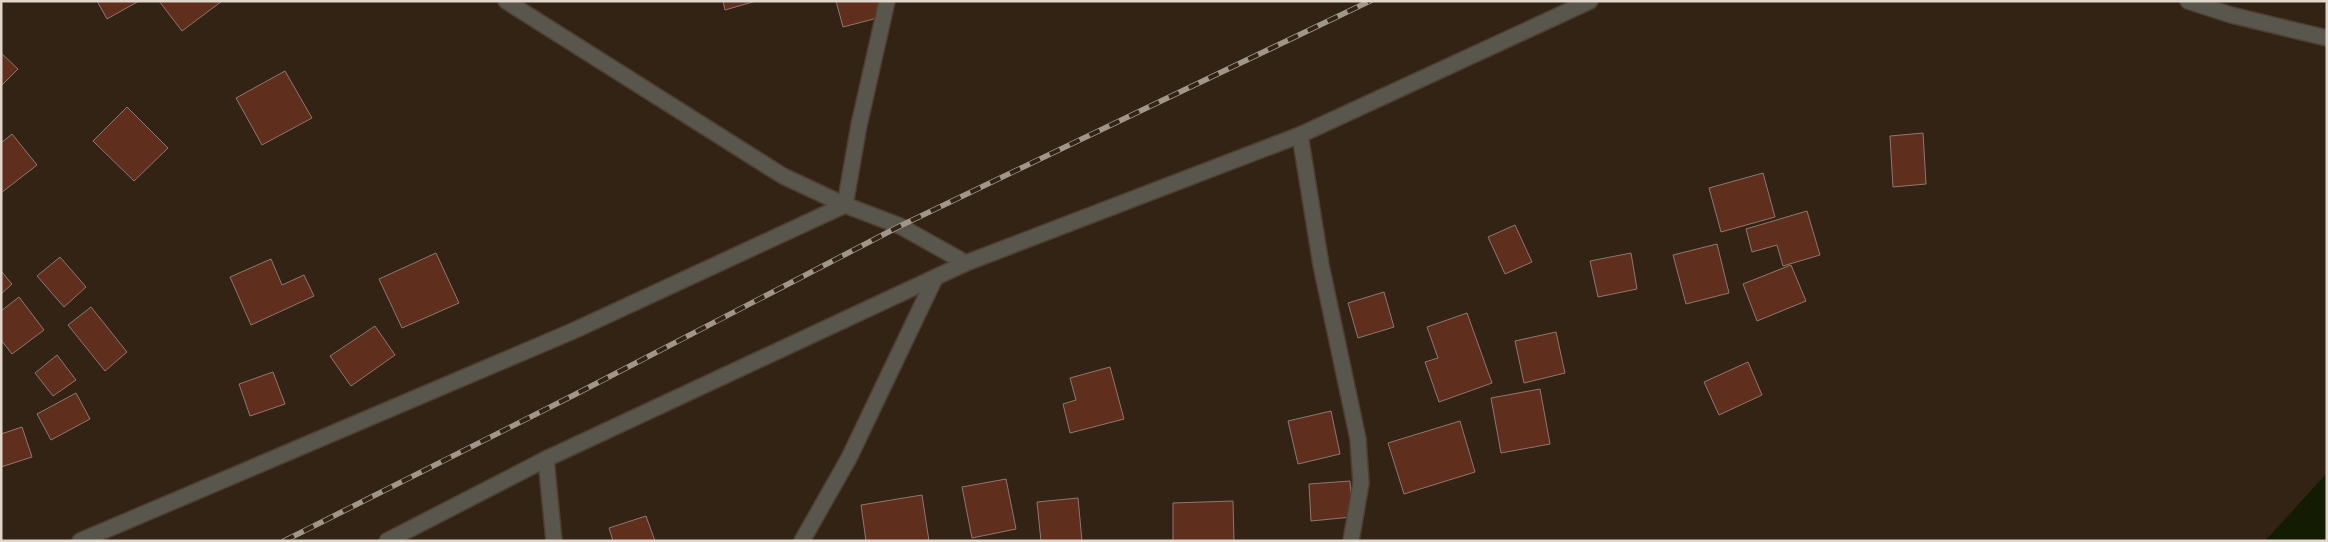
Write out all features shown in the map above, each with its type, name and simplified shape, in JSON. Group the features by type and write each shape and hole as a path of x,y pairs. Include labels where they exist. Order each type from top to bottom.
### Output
{"street":[{"path":"506,1 783,176 900,226 966,263"},
{"path":"845,204 859,125 887,1"},
{"path":"387,541 546,459 966,263 1300,135 1590,1"},
{"path":"2188,1 2232,15 2327,38"},
{"path":"1300,135 1321,265 1358,439 1361,483 1351,541"},
{"path":"80,541 573,331 845,204"},
{"path":"802,541 849,458 935,278"},
{"path":"546,459 554,541"}],"shaded area":[{"path":"2327,473 2327,541 2265,541"}],"building":[{"path":"97,1 139,1 107,19"},
{"path":"159,1 222,1 182,31"},
{"path":"723,1 756,1 725,10"},
{"path":"836,1 885,1 889,15 843,27"},
{"path":"1,53 18,69 1,86"},
{"path":"285,71 312,118 262,145 236,98"},
{"path":"127,107 168,148 134,181 93,141"},
{"path":"1923,133 1926,184 1893,187 1890,136"},
{"path":"12,134 37,165 1,193 1,143"},
{"path":"1763,173 1775,217 1721,232 1709,188"},
{"path":"1807,211 1820,255 1783,266 1777,245 1752,252 1746,229"},
{"path":"1515,225 1532,262 1505,274 1488,237"},
{"path":"1717,244 1729,293 1686,304 1673,255"},
{"path":"436,253 459,303 402,328 379,279"},
{"path":"1631,253 1637,289 1598,297 1590,261"},
{"path":"60,257 86,287 64,307 37,276"},
{"path":"271,259 282,285 304,275 314,296 251,325 230,277"},
{"path":"1791,265 1806,301 1757,321 1743,284"},
{"path":"1,271 12,284 1,294"},
{"path":"1384,292 1394,327 1358,338 1348,303"},
{"path":"19,297 44,330 12,354 1,340 1,311"},
{"path":"91,307 127,352 105,371 68,325"},
{"path":"1467,313 1492,383 1439,402 1425,362 1438,358 1427,327"},
{"path":"375,326 395,355 351,386 330,356"},
{"path":"1556,332 1565,373 1524,383 1515,341"},
{"path":"57,355 76,380 53,396 35,373"},
{"path":"1748,362 1762,395 1719,415 1704,382"},
{"path":"1110,367 1124,419 1070,433 1063,404 1076,400 1070,378"},
{"path":"273,372 285,404 250,416 239,384"},
{"path":"1540,389 1550,444 1501,453 1491,398"},
{"path":"76,393 90,419 51,440 37,414"},
{"path":"1331,411 1340,454 1298,464 1288,421"},
{"path":"1460,421 1475,472 1404,494 1388,443"},
{"path":"22,427 32,457 1,467 1,434"},
{"path":"1006,479 1016,529 972,538 962,487"},
{"path":"1350,481 1352,517 1311,521 1309,484"},
{"path":"922,495 929,541 866,541 861,505"},
{"path":"1078,498 1082,541 1041,541 1037,502"},
{"path":"1233,501 1234,541 1173,541 1173,503"},
{"path":"646,516 655,541 613,541 609,528"}],"railway":[{"path":"284,541 574,395 900,226 1370,1"}]}
